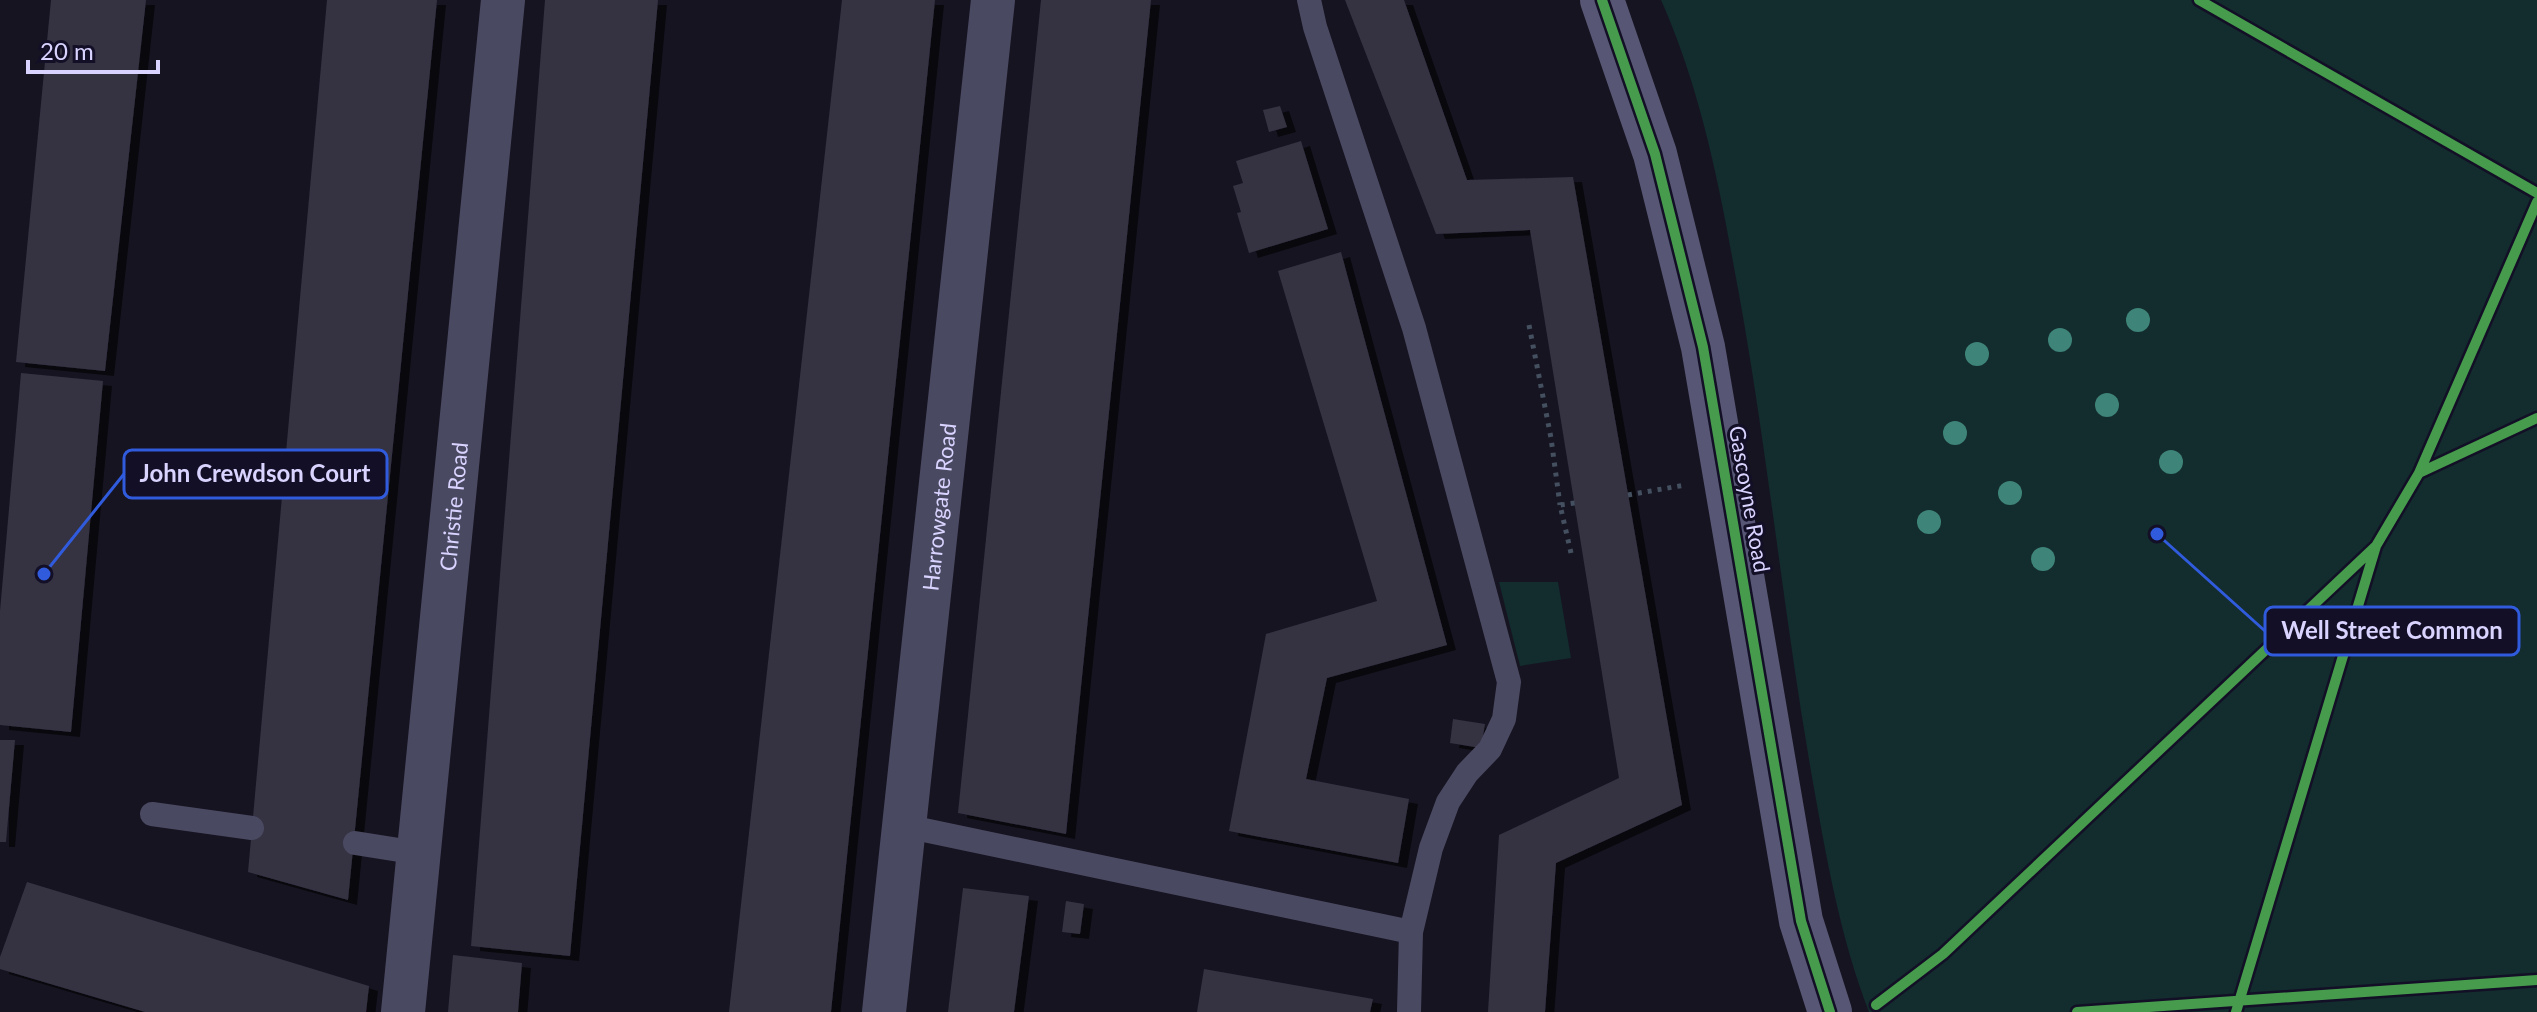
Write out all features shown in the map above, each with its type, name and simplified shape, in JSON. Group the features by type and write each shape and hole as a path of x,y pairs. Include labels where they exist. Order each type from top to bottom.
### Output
{"street":[{"name":"Christie Road","path":"403,1012 503,0"},
{"name":"Harrowgate Road","path":"884,1012 993,0"},
{"name":"Gascoyne Road","path":"1602,0 1655,154 1703,347 1801,921 1830,1012"}],"lane":[{"path":"1309,0 1315,27 1414,328 1509,682 1504,719 1490,749 1467,773 1448,802 1431,848 1411,932 1409,1012"},
{"path":"152,814 252,828"},
{"path":"905,826 1411,932"},
{"path":"355,843 418,853"}],"path":[{"path":"1529,325 1571,553"},
{"path":"1628,495 1690,484"},
{"path":"1560,505 1575,503"}],"green space":[{"path":"1661,0 2537,0 2537,1012 1869,1012 1842,926 1817,807 1745,326 1720,195 1696,96"},
{"path":"1499,582 1558,582 1571,658 1520,666"}],"building":[{"path":"51,0 146,0 105,371 16,362"},
{"path":"327,0 437,0 348,900 248,872"},
{"path":"545,0 658,0 570,956 471,946"},
{"path":"842,0 935,0 831,1012 729,1012"},
{"path":"1041,0 1151,0 1066,834 958,813"},
{"path":"1345,0 1404,0 1467,180 1573,177 1682,805 1556,863 1545,1012 1488,1012 1499,835 1619,778 1530,230 1436,234"},
{"path":"1280,106 1287,127 1269,132 1263,110"},
{"path":"1301,141 1328,229 1249,253 1233,186 1243,183 1236,161"},
{"path":"1341,252 1447,645 1327,678 1306,779 1409,799 1398,863 1229,831 1266,634 1377,601 1278,271"},
{"path":"21,373 103,381 71,732 0,725 0,611"},
{"path":"1453,719 1485,724 1481,748 1450,743"},
{"path":"0,740 15,740 6,842 0,842"},
{"path":"27,882 369,986 366,1012 145,1012 0,969 0,957"},
{"path":"963,888 1029,896 1014,1012 948,1012"},
{"path":"1066,901 1084,904 1080,934 1062,932"},
{"path":"453,955 522,963 518,1012 448,1012"},
{"path":"1204,969 1373,999 1370,1012 1197,1012"}],"cycle path":[{"path":"1602,0 1655,154 1703,347 1801,921 1830,1012"},
{"path":"2199,0 2537,193"},
{"path":"2236,1012 2376,546 2419,473 2537,202"},
{"path":"2419,473 2537,418"},
{"path":"1876,1005 1943,954 2376,546"},
{"path":"2077,1012 2537,980"}],"place":[{"name":"Well Street Common","path":"2157,534"},
{"name":"John Crewdson Court","path":"44,574"}]}
